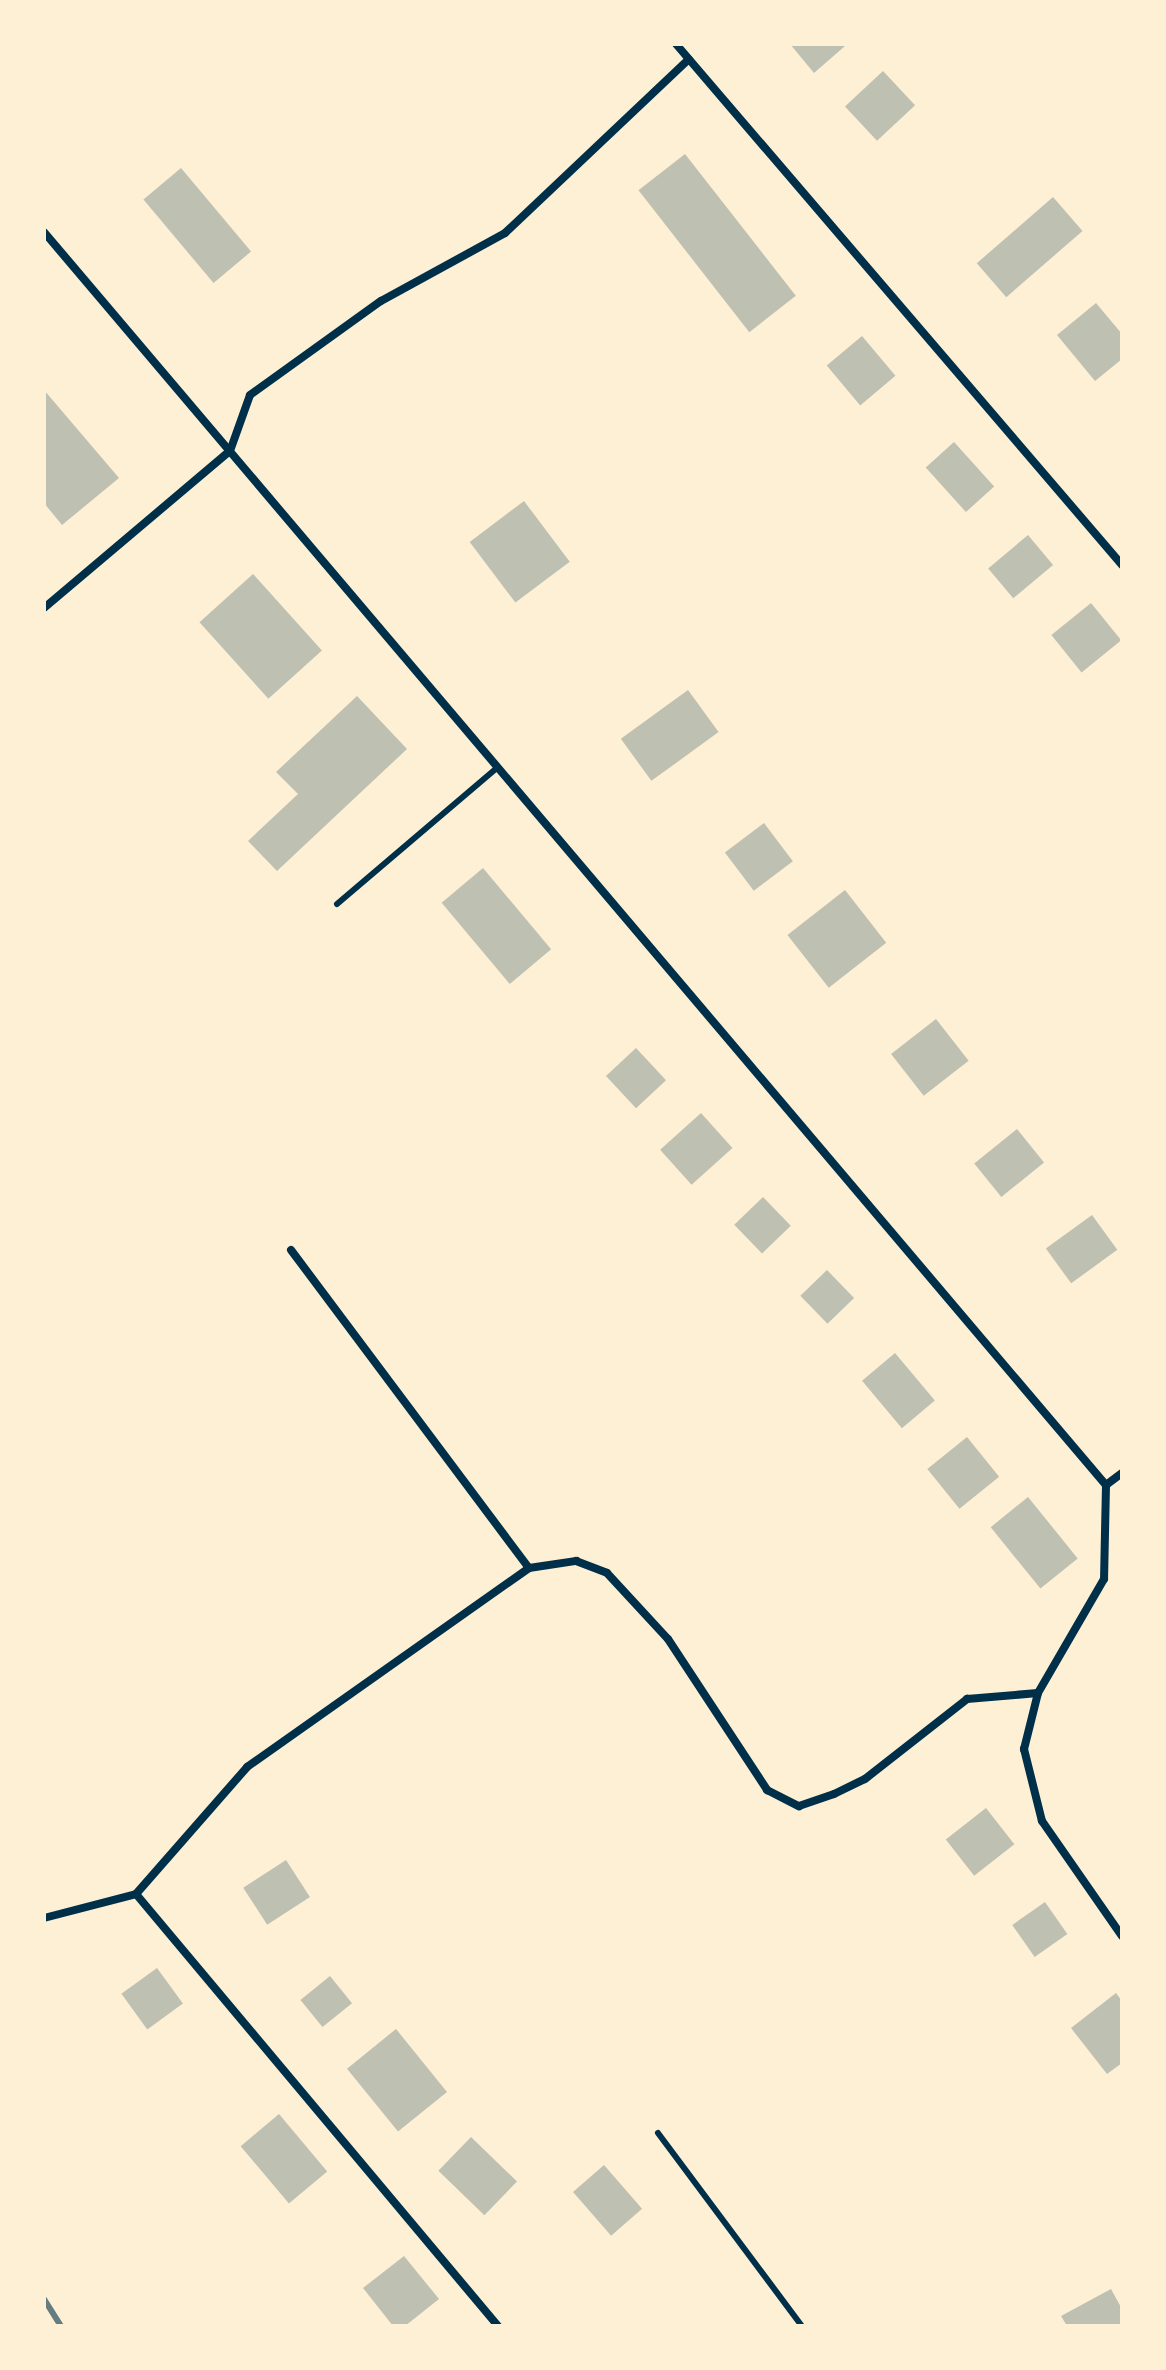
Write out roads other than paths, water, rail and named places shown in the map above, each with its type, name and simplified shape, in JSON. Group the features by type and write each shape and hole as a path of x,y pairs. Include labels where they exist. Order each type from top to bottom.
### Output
{"street":[{"path":"676,44 1122,565"},
{"path":"44,608 230,451 250,395 381,301 505,233 689,59"},
{"path":"44,232 1106,1485 1104,1579 1038,1693 1024,1749 1042,1821 1122,1936"},
{"path":"291,1250 529,1568"},
{"path":"1106,1485 1122,1473"},
{"path":"44,1918 136,1894 247,1767 529,1568 576,1561 607,1573 668,1639 767,1790 799,1806 865,1779 967,1699 1038,1693"},
{"path":"136,1894 498,2326"}],"lane":[{"path":"337,904 498,767"},
{"path":"658,2133 802,2326"}],"railway":[{"path":"44,2299 61,2326"}]}
